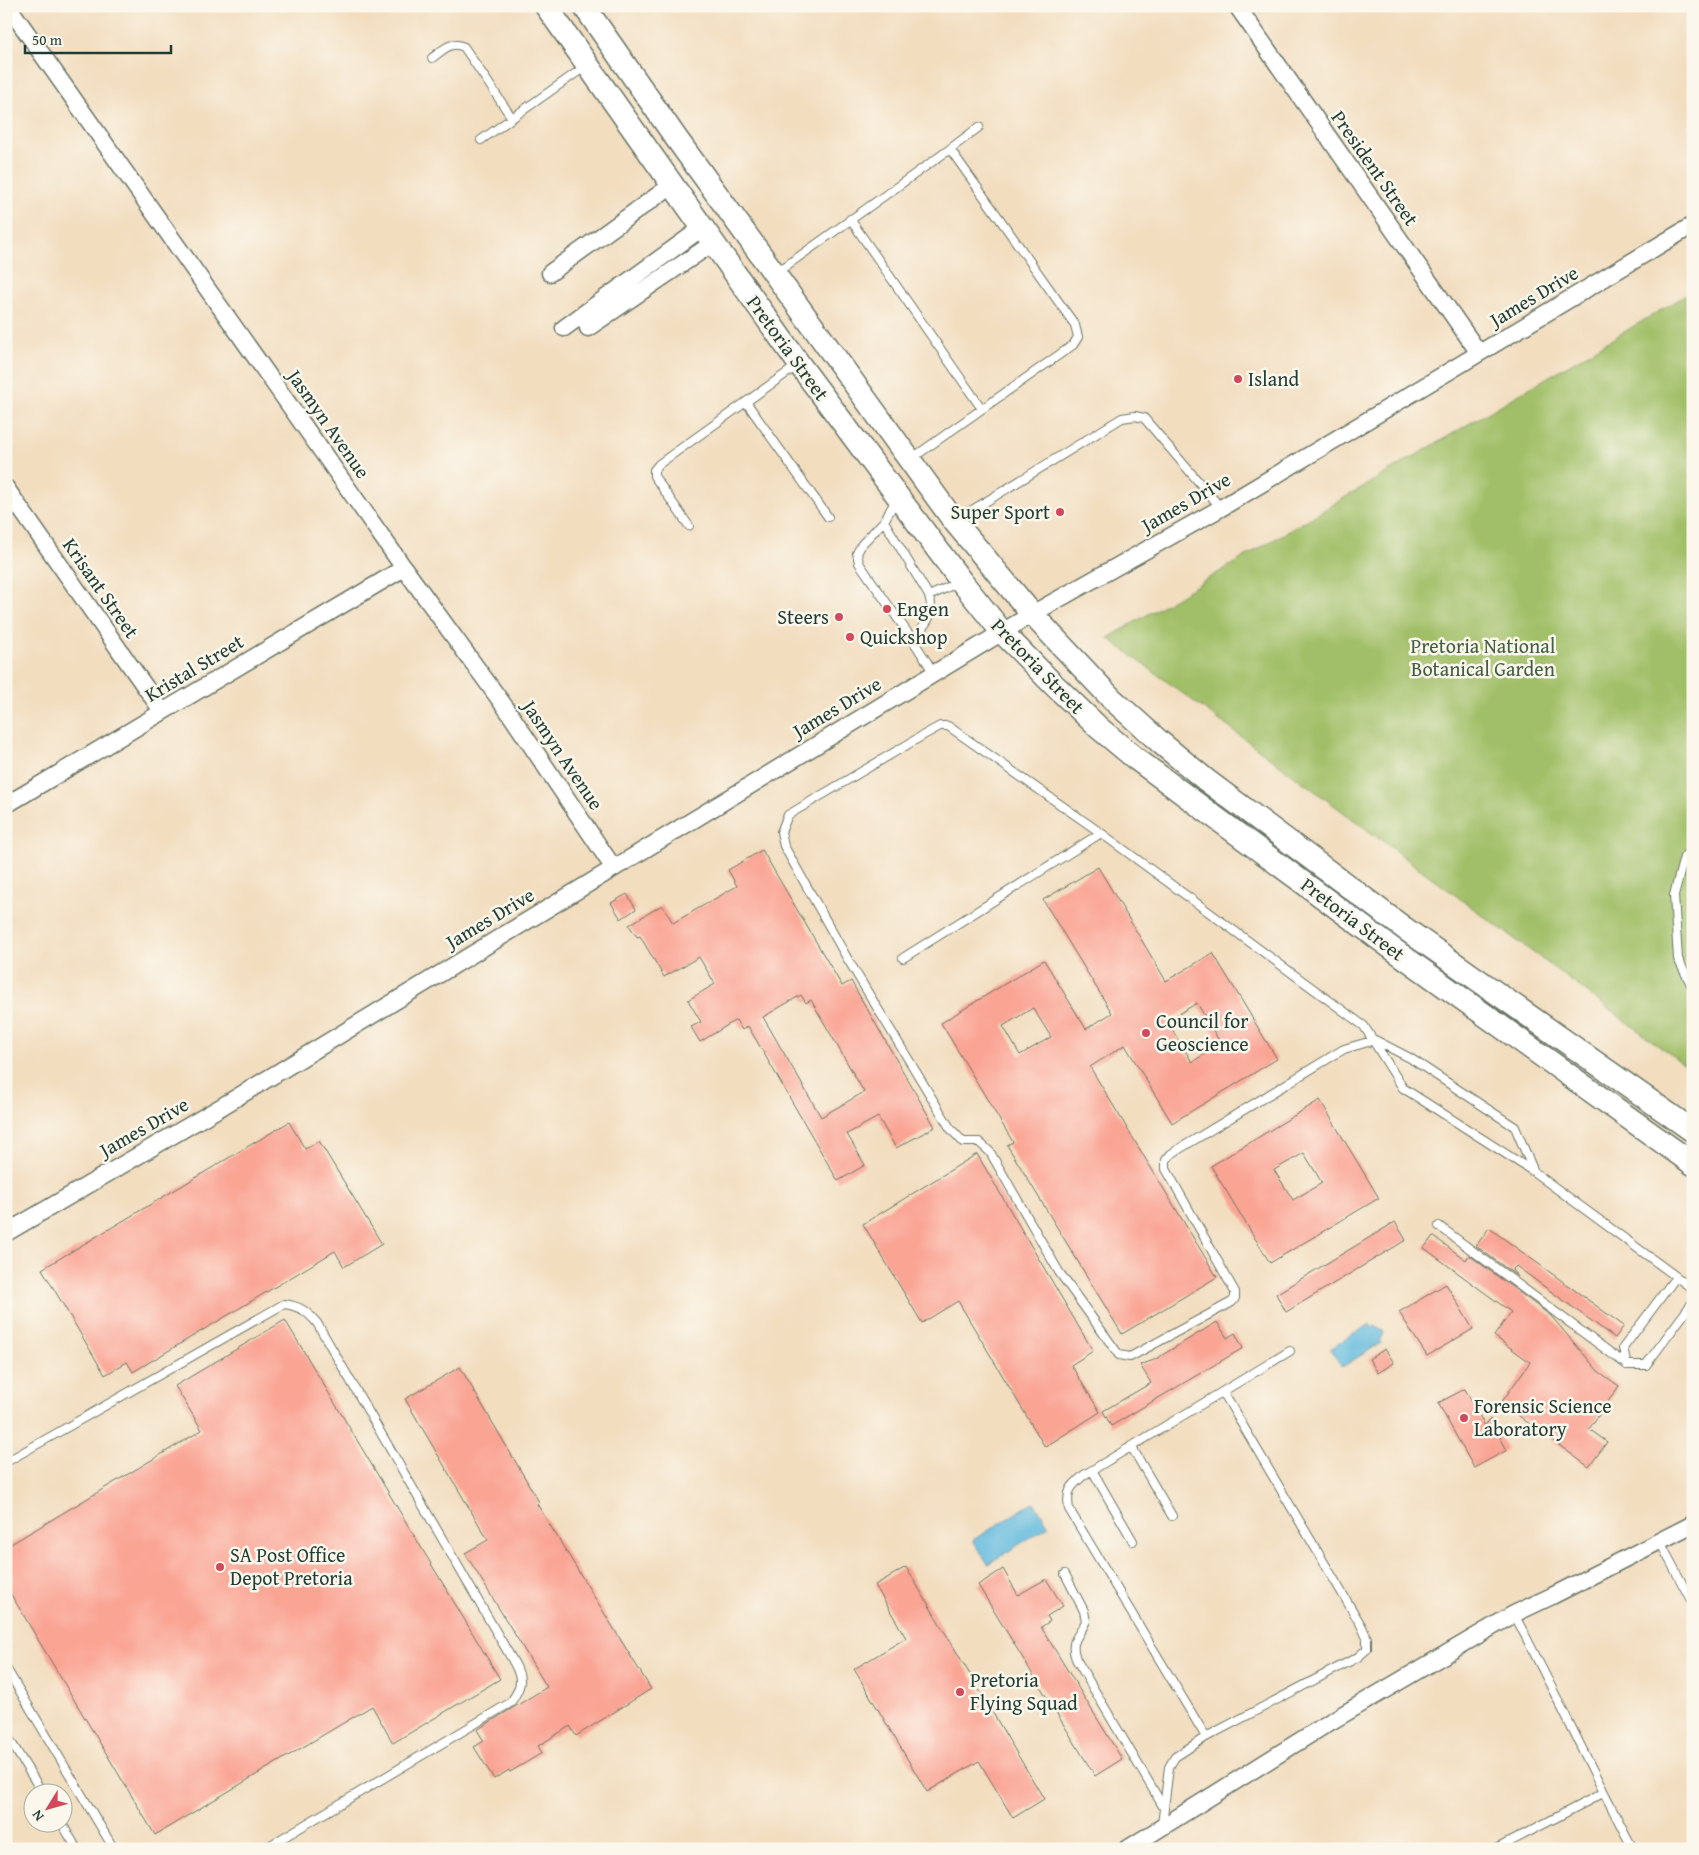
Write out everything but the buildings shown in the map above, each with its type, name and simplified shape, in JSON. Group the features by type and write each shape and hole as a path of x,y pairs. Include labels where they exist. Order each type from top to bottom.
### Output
{"main road":[{"name":"Pretoria Street","path":"546,6 799,364 898,498 1002,632 1076,707 1135,758 1390,947 1693,1164"},
{"name":"Pretoria Street","path":"584,6 676,138 954,521 1032,614 1112,699 1206,780 1404,928 1693,1131"}],"street":[{"name":"Jasmyn Avenue","path":"8,6 404,568 508,711 613,867"},
{"name":"President Street","path":"1237,6 1479,353"},
{"path":"550,273 672,185"},
{"name":"James Drive","path":"6,1233 221,1107 1032,614 1220,508 1693,225"},
{"path":"588,328 708,235"},
{"path":"564,328 708,235"},
{"name":"Krisant Street","path":"6,488 162,711"},
{"name":"Kristal Street","path":"6,806 404,568"},
{"path":"1127,1849 1330,1722 1514,1614 1693,1524"}],"lane":[{"path":"432,58 450,45 457,44 464,47 512,118"},
{"path":"481,140 588,65"},
{"path":"774,274 979,127"},
{"path":"910,460 1073,345 1078,337 1075,325 950,148"},
{"path":"850,220 982,409"},
{"path":"689,526 654,476 654,470 659,464 799,364"},
{"path":"746,402 828,516"},
{"path":"954,521 1114,422 1122,418 1135,416 1144,418 1220,508"},
{"path":"898,498 884,521 862,544 857,553 859,563 934,673"},
{"path":"884,521 929,596 933,606 932,613 923,628 912,640"},
{"path":"929,596 961,581"},
{"path":"1534,1172 1515,1127 1410,1058 1374,1040 1344,1048 1171,1154 1166,1160 1166,1169 1235,1292 1235,1298 1232,1302 1130,1357 1119,1355 1059,1272 990,1152 979,1142 963,1142 950,1128 847,958 784,846 782,832 788,816 922,736 940,726 948,726 1101,833 1364,1026 1374,1040 1403,1088 1534,1172 1693,1289"},
{"path":"902,958 1101,833"},
{"path":"1693,847 1684,857 1674,895 1678,959 1693,988"},
{"path":"1439,1226 1627,1365 1646,1364 1693,1302"},
{"path":"1627,1365 1623,1348 1676,1277"},
{"path":"6,1462 284,1304 296,1305 307,1311 317,1323 510,1654 520,1674 520,1691 510,1703 264,1849"},
{"path":"1206,1737 1069,1509 1067,1497 1072,1485 1092,1470 1290,1352"},
{"path":"1162,1827 1169,1767 1175,1757 1206,1737 1358,1657 1367,1649 1367,1638 1361,1625 1223,1392"},
{"path":"1131,1446 1172,1516"},
{"path":"1092,1470 1133,1541"},
{"path":"1659,1540 1693,1604"},
{"path":"1065,1574 1084,1611 1086,1620 1074,1641 1072,1650 1164,1808"},
{"path":"1514,1614 1549,1680 1632,1849"},
{"path":"6,1668 114,1849"},
{"path":"6,1734 36,1782"},
{"path":"1496,1849 1603,1793"},
{"path":"67,1832 77,1849"}],"green space":[{"name":"Pretoria National Botanical Garden","path":"1693,291 1693,1071 1108,638"}],"water":[{"path":"1370,1324 1372,1328 1376,1326 1383,1330 1384,1334 1380,1341 1381,1343 1342,1367 1330,1349"},
{"path":"1034,1502 1049,1526 988,1564 973,1540"}],"place":[{"name":"Island","path":"1238,379"},
{"name":"Super Sport","path":"1060,512"},
{"name":"Engen","path":"887,609"},
{"name":"Steers","path":"839,617"},
{"name":"Quickshop","path":"850,637"},
{"name":"Council for Geoscience","path":"1146,1033"},
{"name":"Forensic Science Laboratory","path":"1464,1418"},
{"name":"SA Post Office Depot Pretoria","path":"220,1567"},
{"name":"Pretoria Flying Squad","path":"960,1692"}]}
